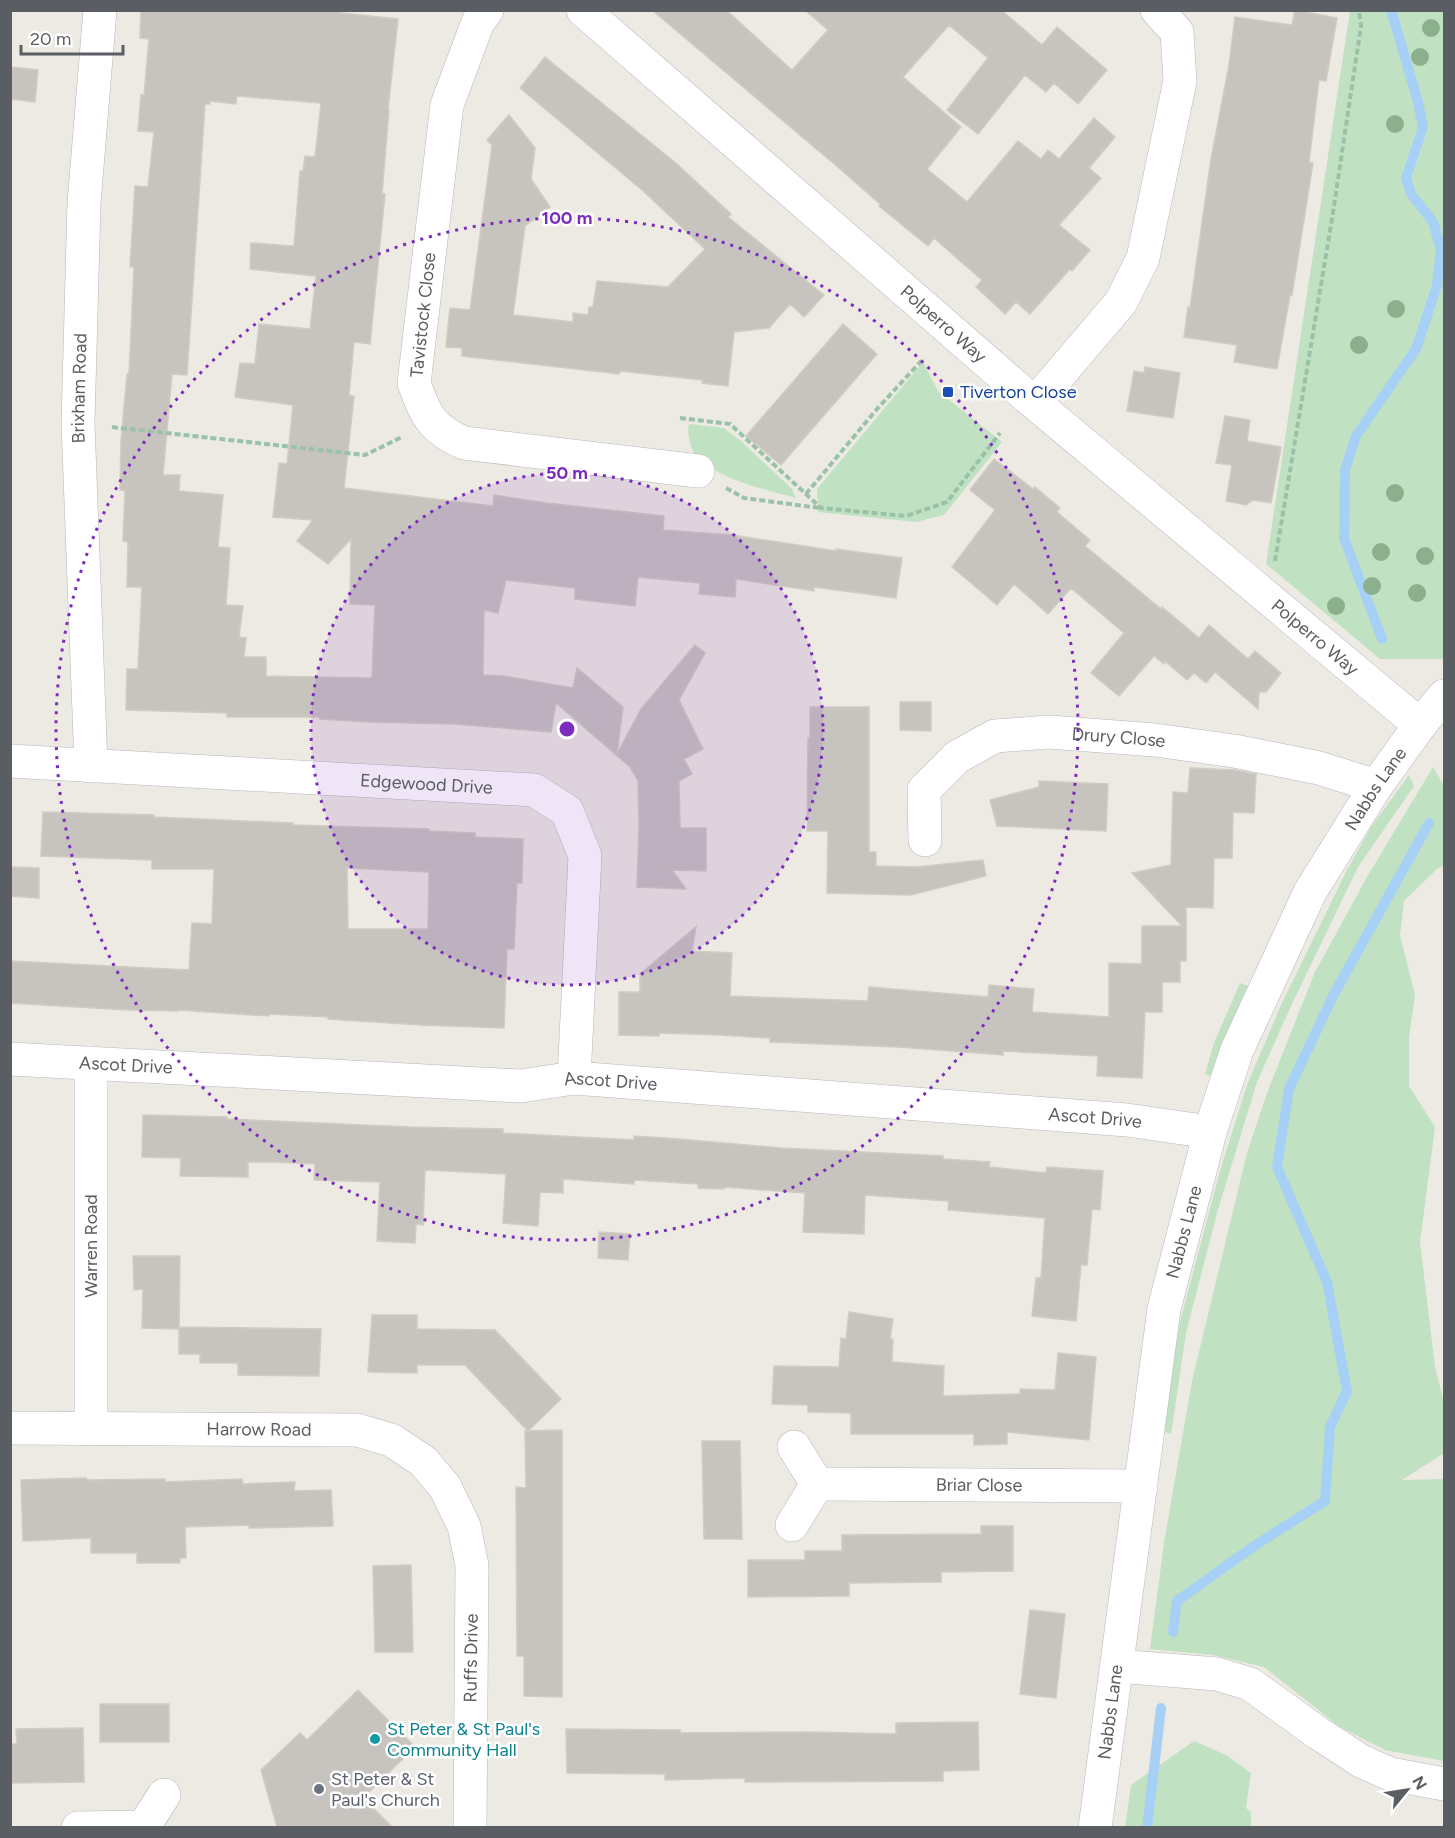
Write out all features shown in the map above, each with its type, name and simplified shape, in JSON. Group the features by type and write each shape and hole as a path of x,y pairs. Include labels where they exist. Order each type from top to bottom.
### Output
{"street":[{"name":"Brixham Road","path":"91,765 78,423 84,203 100,10"},
{"name":"Tavistock Close","path":"487,10 478,22 447,105 414,383 422,407 447,435 464,442 698,471"},
{"name":"Polperro Way","path":"583,10 1035,402 1420,725"},
{"path":"1035,402 1121,302 1143,258 1180,81 1177,32 1157,10"},
{"name":"Nabbs Lane","path":"1095,1827 1164,1309 1210,1132 1237,1050 1310,892 1376,786 1444,696"},
{"name":"Drury Close","path":"925,840 924,790 957,757 995,736 1048,732 1155,740 1234,751 1319,768 1376,786"},
{"name":"Edgewood Drive","path":"10,761 534,790 567,811 585,856 574,1078"},
{"name":"Ascot Drive","path":"10,1059 521,1086 574,1078 1127,1120 1210,1132"},
{"name":"Warren Road","path":"91,1429 92,1063"},
{"name":"Harrow Road","path":"10,1428 357,1430 392,1440 423,1461 446,1487 464,1526"},
{"path":"792,1525 817,1484 794,1447"},
{"name":"Briar Close","path":"817,1484 1141,1486"},
{"name":"Ruffs Drive","path":"464,1526 472,1565 470,1827"},
{"path":"1117,1666 1217,1674 1250,1684 1361,1761 1390,1774 1444,1784"},
{"path":"78,1827 143,1827 164,1795"}],"path":[{"path":"1268,598 1332,219 1361,26 1359,10"},
{"path":"806,494 876,409 924,358"},
{"path":"680,418 729,424 821,508"},
{"path":"78,423 365,455 433,422"},
{"path":"698,471 744,498 906,516 947,502 1000,433"}],"green space":[{"path":"1350,11 1444,11 1444,659 1380,659 1266,564"},
{"path":"923,362 938,391 1002,442 944,515 916,522 818,512 817,489"},
{"path":"689,424 724,428 792,489 796,498 745,483 709,466 696,456 689,438"},
{"path":"1433,767 1444,786 1444,866 1438,868 1404,901 1400,936 1415,994 1409,1038 1409,1086 1435,1127 1420,1242 1435,1367 1444,1403 1444,1453 1402,1480 1444,1479 1444,1761 1385,1750 1340,1727 1264,1667 1213,1655 1150,1649 1164,1543 1192,1381 1247,1153 1267,1093 1315,972 1367,877"},
{"path":"1409,775 1414,786 1358,867 1257,1082 1217,1213 1186,1333 1171,1434 1162,1431 1180,1322 1220,1171 1247,1085 1281,1005 1346,872 1371,827"},
{"path":"1240,983 1248,986 1210,1076 1205,1074 1214,1043"},
{"path":"1194,1741 1226,1755 1251,1773 1246,1808 1251,1812 1251,1827 1125,1827 1131,1785"}],"building":[{"path":"141,10 342,10 341,13 398,19 388,109 382,194 385,194 370,344 354,342 349,395 354,396 344,488 493,506 494,495 664,516 663,530 732,535 836,551 836,549 902,558 896,598 814,587 814,591 736,579 735,597 699,594 700,583 638,577 635,606 575,599 575,588 506,580 498,613 484,610 483,675 503,676 573,688 577,668 623,707 617,754 641,709 695,645 705,653 679,700 703,749 684,759 692,774 679,781 680,828 706,828 706,871 672,870 686,889 637,887 638,781 630,767 556,703 551,732 455,724 320,719 320,717 227,717 227,713 126,710 127,669 138,669 142,587 127,587 128,542 123,541 125,491 120,490 121,442 127,374 129,374 134,267 130,267 135,186 148,187 154,132 138,131 149,39 140,38","holes":["237,96 321,103 315,157 305,156 303,171 300,171 294,246 251,243 250,269 316,276 310,329 259,324 255,364 240,363 235,397 293,405 287,464 279,463 273,517 313,520 297,541 328,564 351,539 350,604 375,605 372,678 266,676 266,657 244,657 246,638 239,637 243,606 226,605 230,548 218,547 223,495 179,491 180,475 163,475 172,374 187,375 205,104 210,104 210,101 236,104"]},
{"path":"652,10 726,10 792,70 828,30 805,10 1001,10 1042,45 1057,27 1107,70 1078,104 1054,83 1046,92 1025,75 978,134 947,110 988,58 949,25 903,77 961,127 927,169 967,202 1018,141 1041,159 1048,150 1059,159 1094,118 1115,137 1089,168 1101,178 1059,225 1090,250 1030,314 1016,302 1005,314 976,287 982,280 934,238 928,246"},
{"path":"1295,10 1337,18 1326,81 1319,80 1309,162 1313,163 1292,295 1290,295 1277,369 1234,362 1237,345 1184,337 1235,17 1292,25"},
{"path":"545,57 677,164 731,214 728,217 824,295 804,317 790,304 769,328 734,332 728,386 702,383 703,380 620,371 619,374 462,356 462,348 446,347 450,308 470,310 492,145 487,140 509,115 535,148 531,179 550,207 525,226 513,315 573,322 573,313 588,315 589,307 593,307 597,281 668,287 705,249 642,190 520,88"},
{"path":"10,67 38,70 35,102 10,99"},
{"path":"843,324 877,354 781,465 746,436"},
{"path":"1145,367 1180,373 1173,418 1127,411 1134,371 1144,373"},
{"path":"1225,416 1250,420 1247,441 1281,447 1271,503 1253,500 1246,505 1226,501 1232,465 1216,463"},
{"path":"994,459 1033,489 1035,487 1060,508 1057,512 1090,540 1085,546 1199,638 1209,625 1248,659 1255,651 1281,673 1266,692 1259,692 1258,709 1215,672 1206,683 1194,673 1187,680 1166,662 1164,664 1154,656 1119,696 1091,673 1124,633 1071,588 1048,614 1014,584 997,605 952,567 995,510 970,490"},
{"path":"900,702 931,702 931,731 900,730"},
{"path":"810,707 869,707 869,852 876,852 876,866 916,867 983,860 986,876 911,895 827,893 828,831 807,831"},
{"path":"1190,768 1235,770 1256,774 1254,813 1233,812 1232,858 1214,858 1213,908 1186,907 1186,961 1180,961 1180,982 1162,982 1162,1012 1145,1012 1142,1078 1097,1076 1098,1056 1003,1051 1003,1055 899,1047 770,1042 770,1038 721,1035 659,1033 659,1036 619,1035 619,992 640,992 640,974 696,927 692,951 732,953 730,996 868,1001 869,987 988,997 989,985 1034,989 1032,1012 1109,1017 1109,963 1142,964 1142,926 1182,926 1132,873 1171,865 1173,792 1188,793"},
{"path":"1039,781 1108,784 1106,831 997,826 990,800 1039,787"},
{"path":"43,812 154,815 154,817 293,823 293,825 429,829 429,831 475,833 475,837 523,839 522,883 517,883 514,949 507,949 504,1028 421,1025 269,1014 269,1016 10,1003 10,961 189,970 192,923 212,924 214,869 152,869 152,860 41,856","holes":["347,868 429,872 428,929 348,929"]},
{"path":"10,867 39,868 39,898 10,896"},
{"path":"143,1115 503,1129 503,1133 634,1140 634,1136 782,1148 943,1156 943,1159 990,1162 989,1167 1046,1173 1047,1167 1103,1171 1100,1210 1092,1209 1087,1265 1081,1265 1076,1321 1032,1316 1036,1278 1041,1278 1045,1218 948,1210 949,1201 865,1195 864,1234 803,1232 805,1193 724,1187 724,1189 698,1188 698,1184 634,1180 634,1184 563,1179 563,1193 540,1192 538,1226 503,1223 506,1174 425,1170 423,1225 416,1224 415,1243 377,1241 380,1182 314,1180 315,1164 274,1162 248,1162 248,1177 180,1176 181,1158 142,1157"},
{"path":"599,1232 630,1234 628,1260 598,1258"},
{"path":"133,1256 180,1256 179,1329 142,1328 143,1289 134,1290"},
{"path":"849,1312 893,1319 890,1339 893,1339 892,1362 944,1366 943,1396 1020,1394 1020,1389 1055,1390 1058,1353 1096,1357 1089,1440 1007,1432 1007,1444 974,1445 974,1434 851,1434 851,1413 808,1412 808,1405 772,1404 774,1366 839,1367 841,1338 846,1339"},
{"path":"372,1315 417,1315 417,1329 495,1330 561,1399 528,1431 465,1365 417,1365 417,1373 368,1372"},
{"path":"179,1327 321,1329 319,1376 238,1375 238,1363 200,1363 200,1354 179,1354"},
{"path":"562,1430 562,1697 524,1696 524,1656 517,1656 516,1487 526,1488 525,1431"},
{"path":"702,1441 740,1441 742,1539 704,1539"},
{"path":"86,1478 87,1480 165,1479 165,1482 242,1479 243,1484 295,1482 294,1491 331,1490 333,1526 185,1527 186,1558 180,1558 180,1563 137,1563 137,1553 91,1553 91,1538 23,1541 21,1480"},
{"path":"981,1526 1013,1526 1013,1571 941,1572 941,1582 849,1583 849,1596 748,1597 748,1560 805,1560 805,1551 842,1551 842,1535 981,1534"},
{"path":"411,1565 413,1652 375,1652 373,1566"},
{"path":"1030,1610 1065,1614 1056,1698 1020,1694"},
{"name":"St Peter & St Paul's Church","path":"358,1690 415,1747 363,1798 392,1827 277,1827 261,1770 300,1733 307,1740"},
{"path":"100,1704 169,1704 169,1742 100,1742"},
{"path":"978,1722 979,1770 943,1771 943,1781 745,1782 745,1778 665,1780 665,1774 567,1773 566,1729 680,1730 680,1733 896,1734 896,1723"},
{"path":"83,1728 84,1782 10,1783 10,1744 17,1744 16,1729"}],"waterway":[{"path":"1382,639 1344,538 1345,470 1356,436 1416,349 1437,285 1441,249 1433,222 1411,194 1406,178 1423,127 1391,10"},
{"path":"1173,1632 1177,1601 1254,1546 1325,1501 1330,1427 1347,1391 1327,1282 1277,1167 1289,1089 1334,994 1429,823"},
{"path":"1147,1828 1161,1708"}],"place":[{"name":"Tiverton Close","path":"948,392"},
{"name":"St Peter & St Paul's Community Hall","path":"375,1739"},
{"name":"St Peter & St Paul's Church","path":"319,1789"}]}
